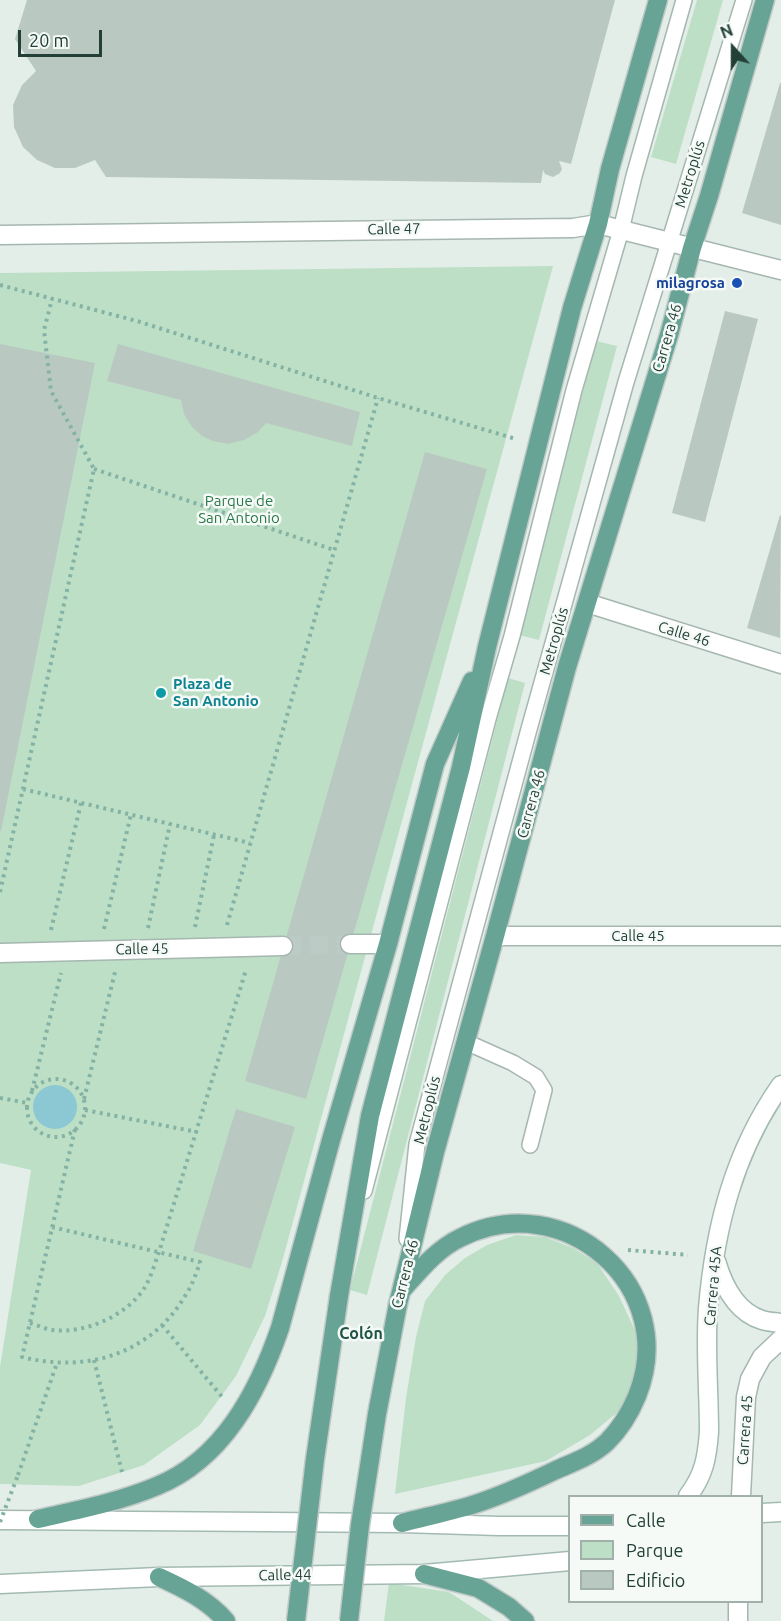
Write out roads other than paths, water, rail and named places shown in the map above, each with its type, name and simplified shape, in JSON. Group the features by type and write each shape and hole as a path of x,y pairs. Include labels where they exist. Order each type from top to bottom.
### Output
{"main road":[{"path":"296,1621 315,1459 344,1264 370,1116 461,767 487,647 572,308 598,224 610,170 658,0"},
{"name":"Carrera 46","path":"349,1621 375,1425 400,1297 435,1152 567,667 669,335 692,248 765,0"},
{"path":"38,1519 129,1497 159,1486 187,1470 217,1444 239,1417 256,1388 280,1328 331,1140 388,944 435,764 487,647"},
{"path":"400,1297 439,1250 460,1238 482,1229 505,1224 529,1224 552,1228 575,1236 595,1248 625,1279 636,1299 642,1320 646,1363 641,1385 622,1424 608,1441 591,1455 523,1486 473,1504 402,1523"},
{"path":"424,1574 478,1588 509,1606 525,1621"},
{"path":"159,1577 203,1601 226,1621"}],"street":[{"name":"Calle 47","path":"0,235 573,228 598,224 781,270"},
{"name":"Calle 46","path":"587,603 781,664"},
{"name":"Calle 45","path":"495,936 781,936"},
{"path":"350,944 388,944"},
{"name":"Calle 45","path":"0,953 284,946"},
{"name":"Carrera 45A","path":"690,1495 699,1483 708,1452 708,1310 719,1227 746,1145 766,1106 781,1085"},
{"path":"714,1257 721,1278 744,1311 762,1320 781,1323"},
{"name":"Carrera 45","path":"741,1495 746,1397 750,1379 762,1358 781,1339"},
{"path":"763,1513 781,1512"},
{"path":"0,1521 38,1519 568,1526"},
{"name":"Calle 44","path":"0,1584 159,1577 424,1574 568,1561"},
{"path":"738,1603 738,1621"}],"lane":[{"path":"344,1264 512,636 574,390 621,230 684,0"},
{"name":"Metroplús","path":"400,1297 417,1144 626,382 744,0"},
{"path":"466,1042 513,1063 536,1077 544,1089 530,1145"}],"water":[{"path":"55,1085 70,1092 77,1107 70,1122 55,1129 40,1122 33,1107 40,1092"}],"tunnel":[{"path":"283,946 350,944"}],"place":[{"name":"milagrosa","path":"737,283"},
{"name":"Plaza de San Antonio","path":"161,693"}],"district":[{"name":"Colón","path":"361,1334"}],"park label":[{"name":"Parque de San Antonio","path":"239,510"}]}
